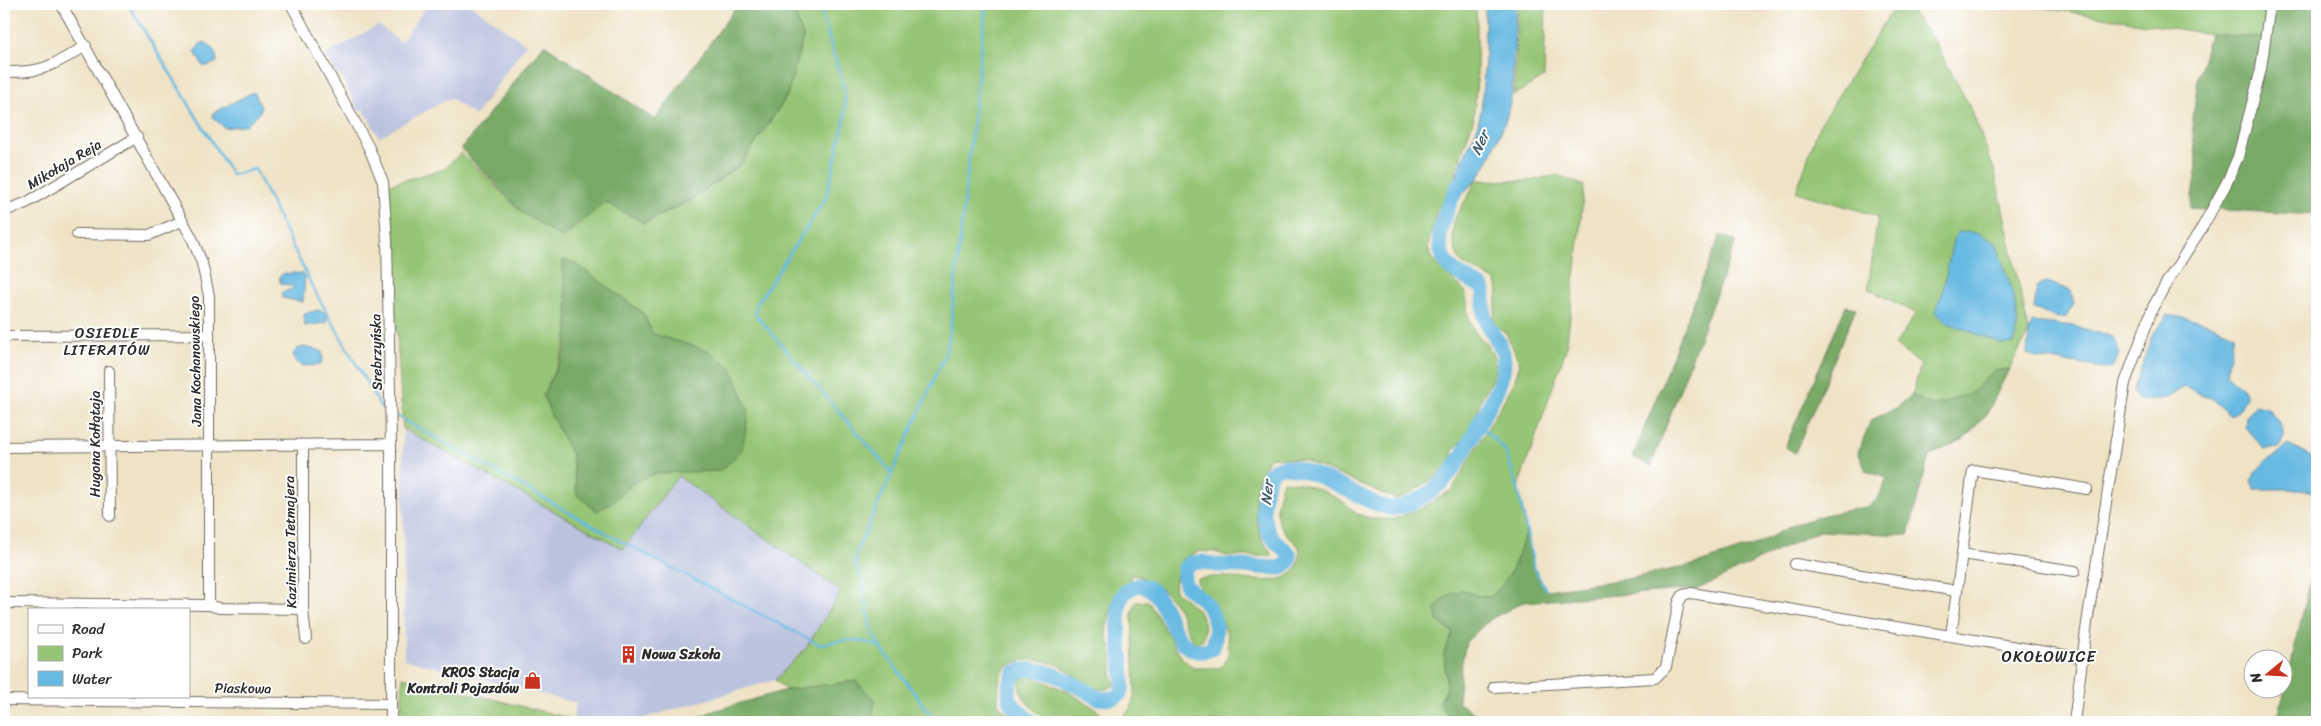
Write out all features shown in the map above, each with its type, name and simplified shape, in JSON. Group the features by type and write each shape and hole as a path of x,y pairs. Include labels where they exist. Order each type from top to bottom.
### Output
{"street":[{"name":"Jana Kochanowskiego","path":"61,4 137,137 198,251 206,280 209,335 209,605"},
{"name":"Srebrzyńska","path":"291,4 365,140 383,182 388,250 391,444 391,722"},
{"path":"2074,722 2087,623 2125,384 2153,307 2203,226 2238,157 2261,69 2270,4"},
{"path":"4,72 36,72 86,46"},
{"name":"Mikołaja Reja","path":"4,211 26,203 137,137"},
{"path":"77,234 149,235 182,221"},
{"path":"4,336 209,335"},
{"name":"Hugona Kołłątaja","path":"109,371 110,516"},
{"path":"4,447 391,444"},
{"name":"Kazimierza Tetmajera","path":"303,445 303,609 306,639"},
{"path":"1951,636 1973,470 2087,489"},
{"path":"1962,554 2075,571"},
{"path":"1795,564 1957,591"},
{"path":"1494,687 1654,678 1666,667 1679,602 1683,595 1692,593 2083,658"},
{"path":"4,603 209,605 219,608 303,609"},
{"name":"Piaskowa","path":"4,700 391,704"}],"shaded area":[{"path":"428,4 470,4 526,44 475,116 450,98 379,137 363,109 359,112 340,74 337,75 326,55 378,25 401,42"},
{"path":"403,429 623,548 678,476 842,591 806,648 775,680 644,718 642,722 572,722 576,703 404,659"}],"green space":[{"path":"738,4 792,4 803,37 787,96 742,163 691,200 644,223 605,202 562,238 524,214 461,149 544,44 655,120"},
{"path":"792,4 1475,4 1477,21 1477,80 1473,121 1456,170 1458,178 1455,186 1437,210 1428,246 1430,256 1439,267 1465,291 1470,322 1490,349 1495,361 1493,376 1481,399 1477,411 1477,419 1472,424 1465,438 1453,450 1451,461 1437,476 1405,496 1395,499 1304,460 1271,457 1261,474 1255,505 1261,536 1273,556 1226,556 1215,552 1199,551 1183,559 1174,583 1175,591 1194,606 1202,618 1204,632 1202,641 1195,643 1178,608 1170,597 1151,582 1131,575 1129,582 1122,587 1113,602 1106,630 1112,656 1112,676 1115,685 1106,689 1097,689 1084,683 1064,668 1048,662 1029,660 1011,664 1004,670 1000,678 998,705 1019,722 857,722 856,681 786,690 775,680 806,648 841,591 678,476 623,549 403,429 387,185 444,169 461,153 524,214 605,202 645,223 691,200 742,163 787,96 803,37","holes":["563,260 575,263 643,313 653,334 674,341 683,471 645,477 630,486 614,501 577,495 572,455 543,395 557,366 567,335 568,314"]},
{"path":"1518,4 1546,4 1544,77 1514,95"},
{"path":"1896,4 1906,4 1935,42 1972,111 1995,172 2029,332 2009,369 1994,371 1971,393 1933,406 1912,395 1921,365 1895,345 1916,313 1868,289 1878,216 1796,192 1819,126"},
{"path":"2020,4 2269,4 2265,38 2210,34"},
{"path":"2269,4 2317,4 2317,215 2190,208 2197,166 2192,126 2198,77 2210,34 2265,38"},
{"path":"1558,175 1584,186 1566,349 1518,488 1526,530 1517,562 1503,585 1490,597 1476,595 1463,590 1437,621 1453,632 1444,653 1447,689 1439,703 1453,722 1048,722 1033,708 1024,698 1020,686 1020,679 1028,675 1067,691 1096,709 1105,719 1114,721 1120,719 1131,709 1135,692 1132,614 1136,602 1148,601 1182,658 1193,668 1220,668 1229,655 1228,636 1213,601 1199,588 1197,579 1221,577 1274,580 1285,577 1294,571 1299,561 1299,546 1284,531 1277,517 1277,501 1283,481 1300,483 1323,491 1342,501 1357,514 1373,519 1394,519 1420,509 1452,490 1514,383 1520,364 1506,333 1493,323 1498,292 1496,281 1460,261 1454,244 1453,233 1456,217 1475,180 1527,181"},
{"path":"1720,235 1736,241 1651,466 1633,457"},
{"path":"563,260 575,263 643,313 653,334 707,350 732,369 749,412 742,450 721,471 656,473 632,483 614,501 597,511 577,495 572,455 551,415 543,395 563,355 567,338 568,316"},
{"path":"1846,306 1856,308 1795,453 1785,447"},
{"path":"2009,369 1987,414 1964,439 1929,456 1908,535 1819,531 1698,589 1523,602 1489,620 1466,642 1461,667 1458,702 1486,722 1453,722 1439,703 1447,689 1444,653 1453,632 1437,621 1436,609 1446,596 1463,590 1476,595 1490,597 1504,582 1514,566 1526,530 1534,568 1547,590 1627,579 1696,564 1757,544 1795,524 1824,515 1870,506 1879,497 1887,478 1866,471 1858,452 1871,420 1896,408 1912,395 1933,406 1971,393 1994,371"},
{"path":"2317,553 2317,722 2277,722 2283,698 2294,698 2294,650"},
{"path":"403,677 569,718 568,722 401,722"},
{"path":"856,681 875,700 872,721 686,722 713,711 786,690"}],"water":[{"path":"1485,4 1516,4 1512,94 1506,120 1488,162 1478,178 1448,209 1459,168 1477,129 1481,110 1485,59"},
{"path":"205,42 214,51 217,59 217,62 208,66 203,66 195,52 200,44"},
{"path":"251,93 255,93 261,107 260,112 247,125 225,128 212,117 213,113"},
{"path":"1958,232 1978,233 1996,243 2016,306 2017,331 2014,343 2003,344 1948,323 1935,312 1943,291 1953,240"},
{"path":"282,274 303,274 305,277 303,302 282,298 282,292 290,290 294,286 281,284 279,277"},
{"path":"2048,282 2071,291 2074,304 2066,317 2057,318 2034,309 2037,287 2042,283"},
{"path":"317,310 323,311 327,316 327,323 305,326 304,314"},
{"path":"2168,315 2205,322 2234,334 2226,375 2243,389 2246,397 2239,410 2230,416 2213,399 2184,387 2167,398 2139,401 2133,392 2152,335"},
{"path":"2032,322 2074,326 2113,337 2119,353 2118,357 2110,369 2037,358 2027,354"},
{"path":"304,347 322,351 323,358 320,365 302,366 295,361 293,354 297,349"},
{"path":"2255,405 2268,408 2281,426 2284,436 2279,447 2264,449 2245,427 2246,417"},
{"path":"2288,444 2317,459 2317,492 2287,489 2255,489 2251,481 2256,471"}],"waterway":[{"path":"128,4 232,175 255,169 313,288 380,406 388,411"},
{"path":"819,4 845,92 845,117 826,198 756,305 755,314 891,472"},
{"path":"880,646 871,631 863,585 855,560 858,549 944,357 949,340 986,4"},
{"name":"Ner","path":"1032,722 1011,701 1009,689 1015,672 1025,670 1047,672 1068,681 1098,698 1112,698 1120,694 1123,677 1118,617 1123,595 1132,587 1139,585 1150,589 1157,597 1181,640 1189,648 1199,651 1212,649 1216,630 1215,623 1207,605 1185,584 1185,568 1191,563 1203,562 1216,565 1281,568 1289,562 1290,556 1269,534 1264,519 1266,487 1268,479 1275,469 1288,467 1305,471 1324,478 1378,505 1389,508 1406,505 1424,496 1445,479 1453,469 1496,392 1504,367 1503,354 1486,322 1483,288 1453,270 1445,261 1441,250 1440,239 1444,216 1459,184"},
{"path":"393,414 624,543 820,645 851,640 866,642 881,648 936,722"},
{"path":"1479,424 1505,450 1518,488 1534,568 1546,590"}],"place":[{"name":"Nowa Szkoła","path":"628,654"},
{"name":"KROS Stacja Kontroli Pojazdów","path":"533,680"}],"district":[{"name":"OSIEDLE LITERATÓW","path":"107,342"},
{"name":"OKOŁOWICE","path":"2049,656"}]}
